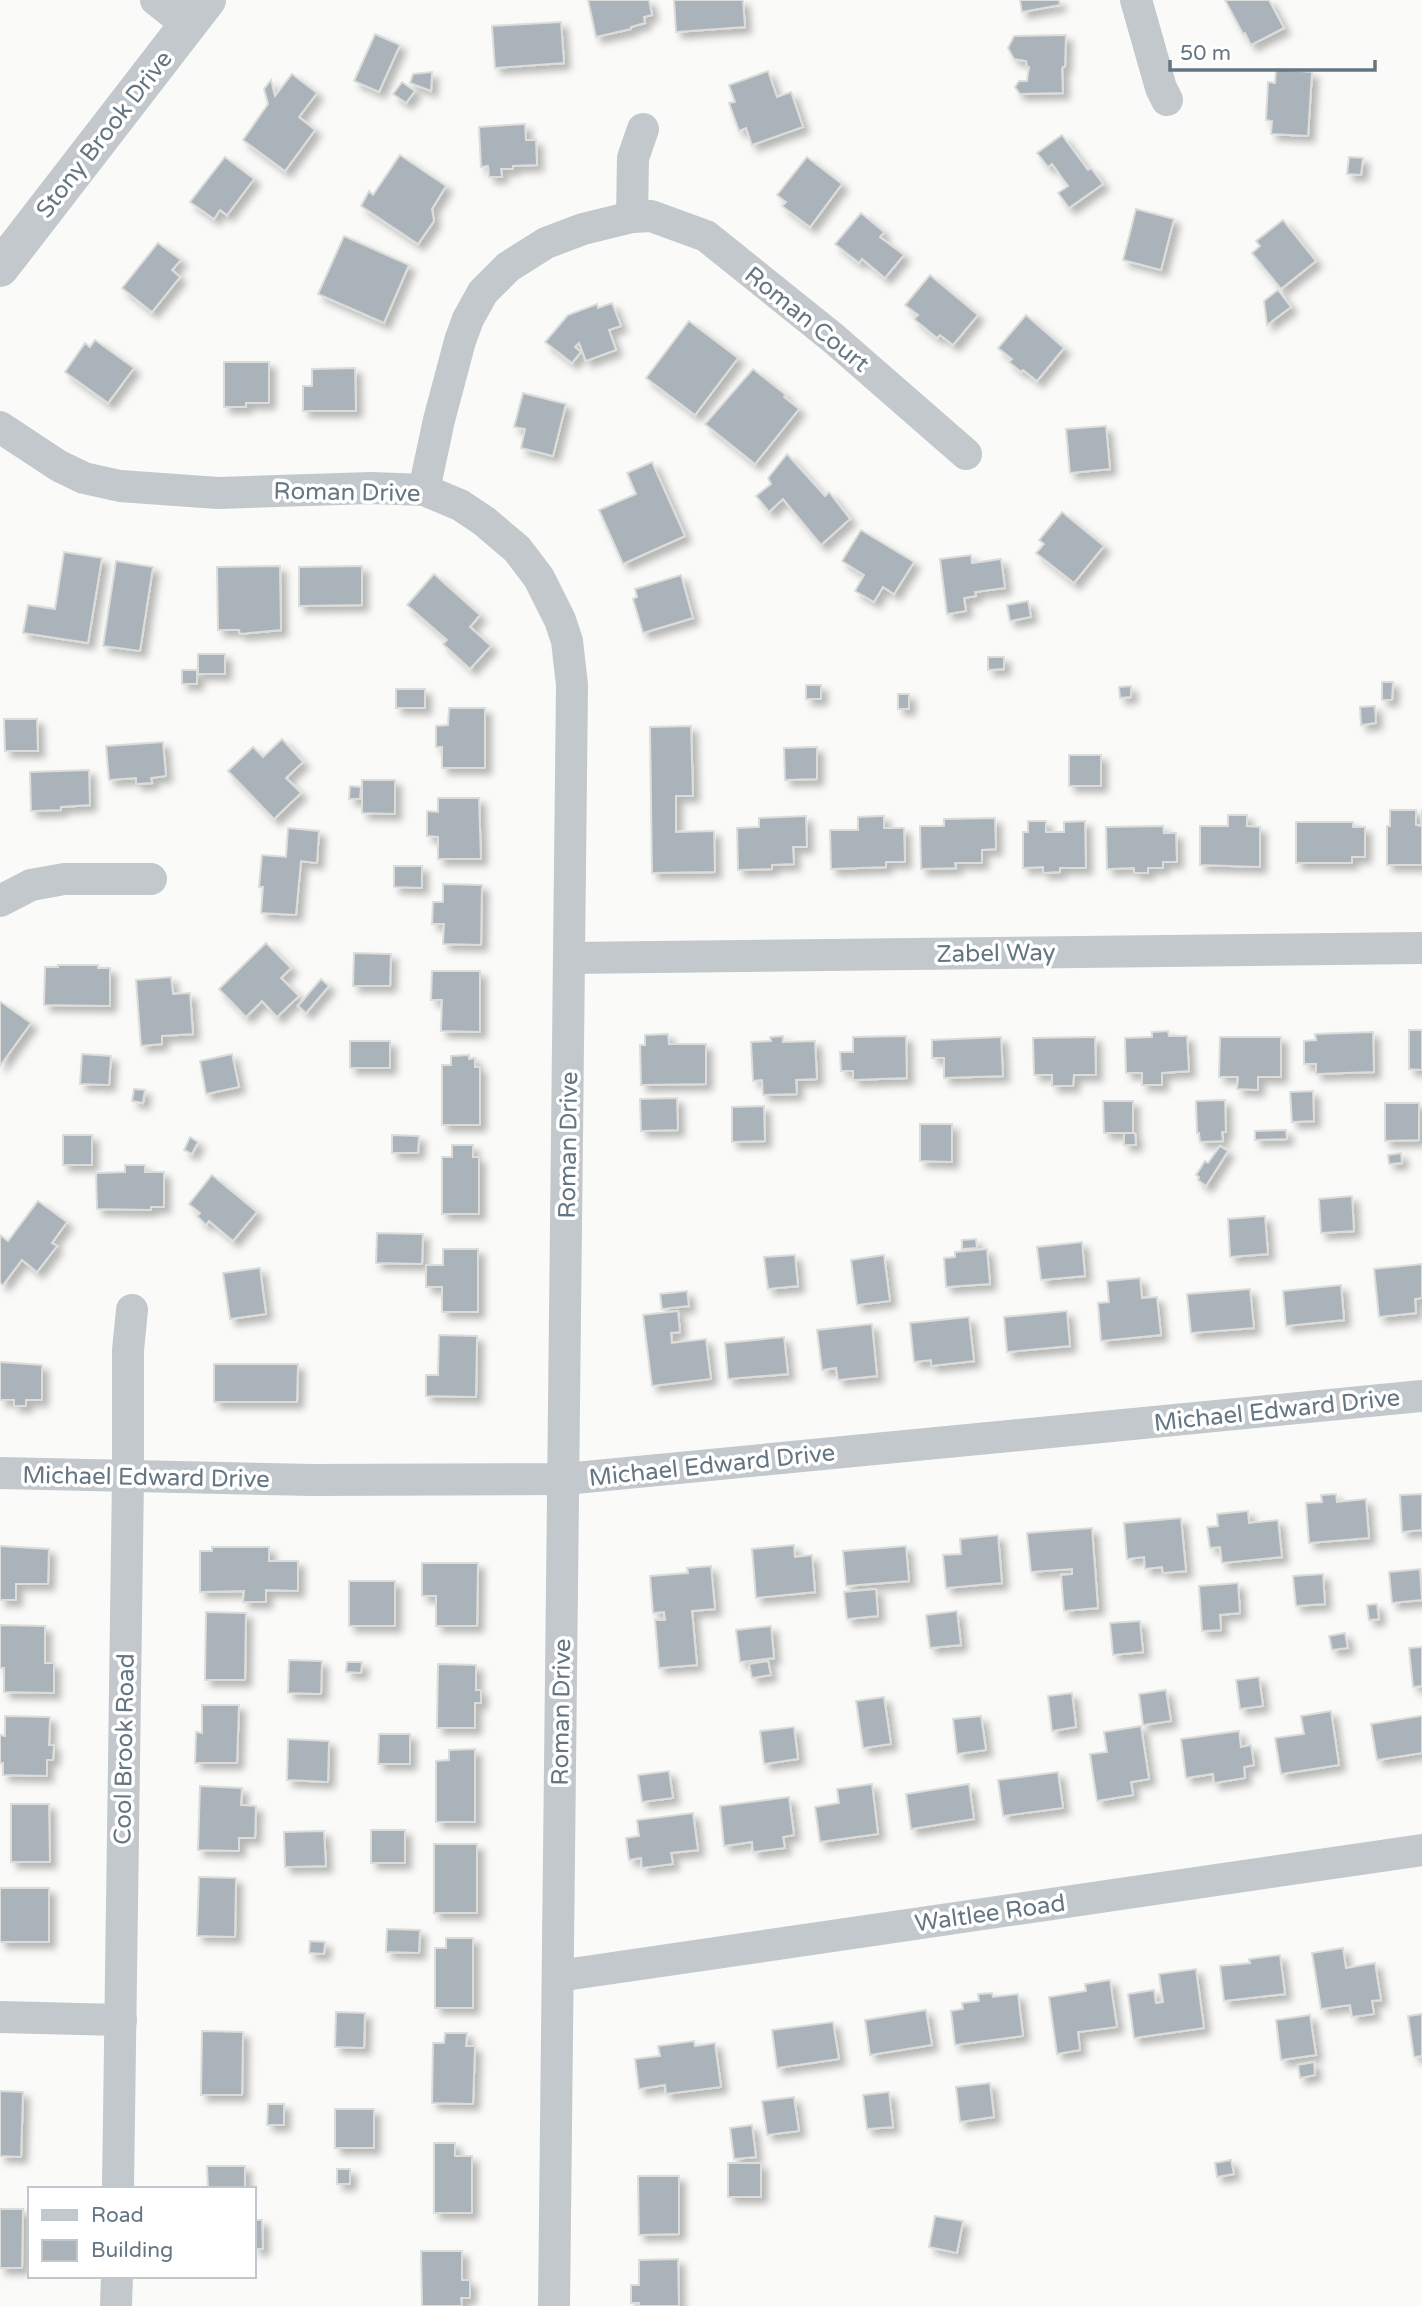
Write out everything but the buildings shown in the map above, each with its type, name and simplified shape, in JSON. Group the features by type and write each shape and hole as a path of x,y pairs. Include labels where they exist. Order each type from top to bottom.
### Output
{"street":[{"path":"156,0 198,12"},
{"path":"1136,0 1161,88 1167,100"},
{"name":"Stony Brook Drive","path":"0,268 198,12"},
{"path":"632,217 633,158 643,129"},
{"name":"Roman Court","path":"424,490 460,341 468,319 483,292 508,267 546,243 583,229 632,217 651,216 706,236 832,338 967,454"},
{"name":"Roman Drive","path":"0,427 59,466 84,478 120,486 218,493 371,488 424,490 468,510 517,549 539,578 561,620 567,641 572,685 554,2306"},
{"path":"0,901 31,885 64,880 151,879"},
{"name":"Zabel Way","path":"569,957 1422,948"},
{"name":"Cool Brook Road","path":"118,2187 128,1350 132,1310"},
{"name":"Michael Edward Drive","path":"0,1473 128,1478 312,1480 565,1479 1422,1396"},
{"name":"Waltlee Road","path":"558,1976 1422,1850"},
{"path":"0,2017 121,2020"},
{"path":"116,2306 117,2278"}]}
